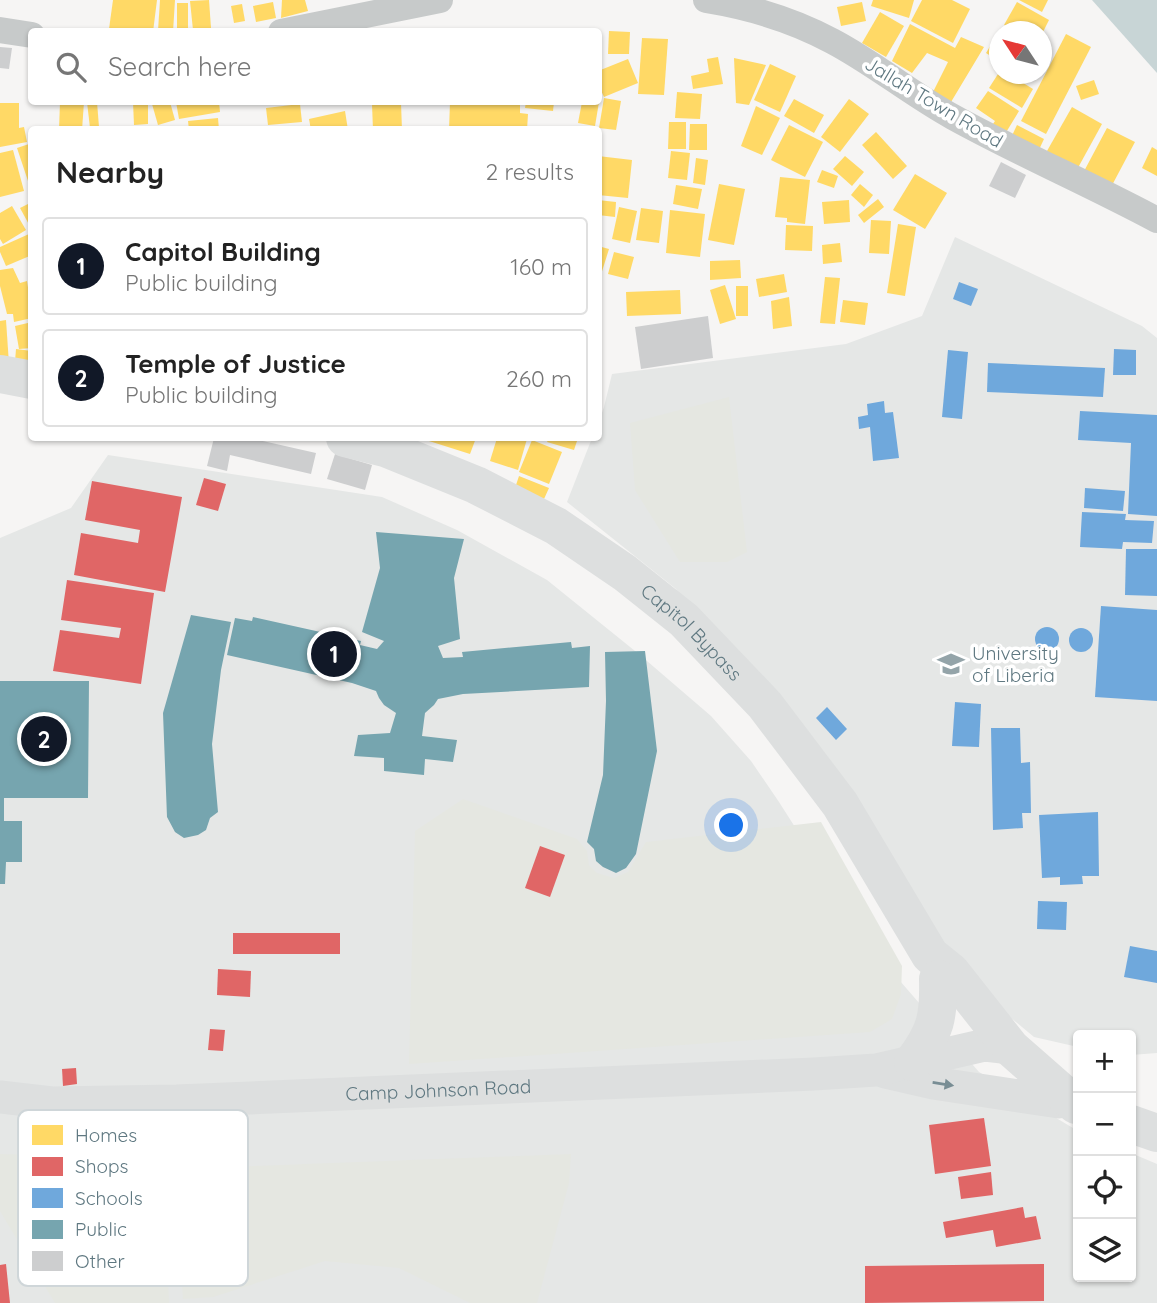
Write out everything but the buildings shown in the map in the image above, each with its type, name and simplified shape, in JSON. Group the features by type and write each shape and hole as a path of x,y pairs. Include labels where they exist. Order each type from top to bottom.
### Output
{"highway":[{"path":"0,374 28,379"},
{"name":"Capitol Bypass","path":"357,441 385,448 476,485 556,526 625,573 684,620 765,705 832,794 866,847 961,1015 1071,1104"},
{"path":"913,1062 936,1024 939,1001 934,967"},
{"path":"1136,1126 1157,1133"}],"main road":[{"name":"Camp Johnson Road","path":"0,1097 52,1103 177,1101 876,1070 998,1046"},
{"name":"Camp Johnson Road","path":"876,1070 933,1083 1071,1104"}],"street":[{"path":"301,28 440,0"},
{"name":"Jallah Town Road","path":"706,0 781,18 832,41 949,115 996,141 1157,220"},
{"path":"0,30 28,34"}],"shaded area":[{"path":"1092,0 1157,0 1157,73"},
{"name":"University of Liberia","path":"955,237 1142,326 1157,338 1157,1053 1136,1055 1136,1030 1073,1030 1073,1046 1034,1037 946,964 676,589 567,502 591,441 602,441 602,413 612,374 846,344 922,316"},
{"path":"729,397 747,552 727,562 680,562 635,490 630,423"},
{"path":"108,455 382,497 457,530 547,580 711,716 751,761 874,951 979,1072 1073,1128 1073,1282 1136,1282 1136,1155 1157,1164 1157,1303 0,1303 0,538 71,508"},
{"path":"463,799 577,839 587,851 589,865 597,873 614,878 628,872 646,842 821,822 902,966 901,994 892,1019 870,1032 409,1064 415,831"},
{"path":"0,1154 18,1155 18,1241 0,1211"},
{"path":"571,1154 569,1183 537,1303 470,1303 399,1268 325,1261 248,1286 248,1166"},
{"path":"45,1286 168,1286 169,1303 55,1303"},
{"path":"182,1286 247,1286 213,1297 183,1299"}],"place":[{"name":"Capitol Building","path":"334,654"},
{"name":"University of Liberia","path":"951,664"},
{"name":"Temple of Justice","path":"44,739"}]}
